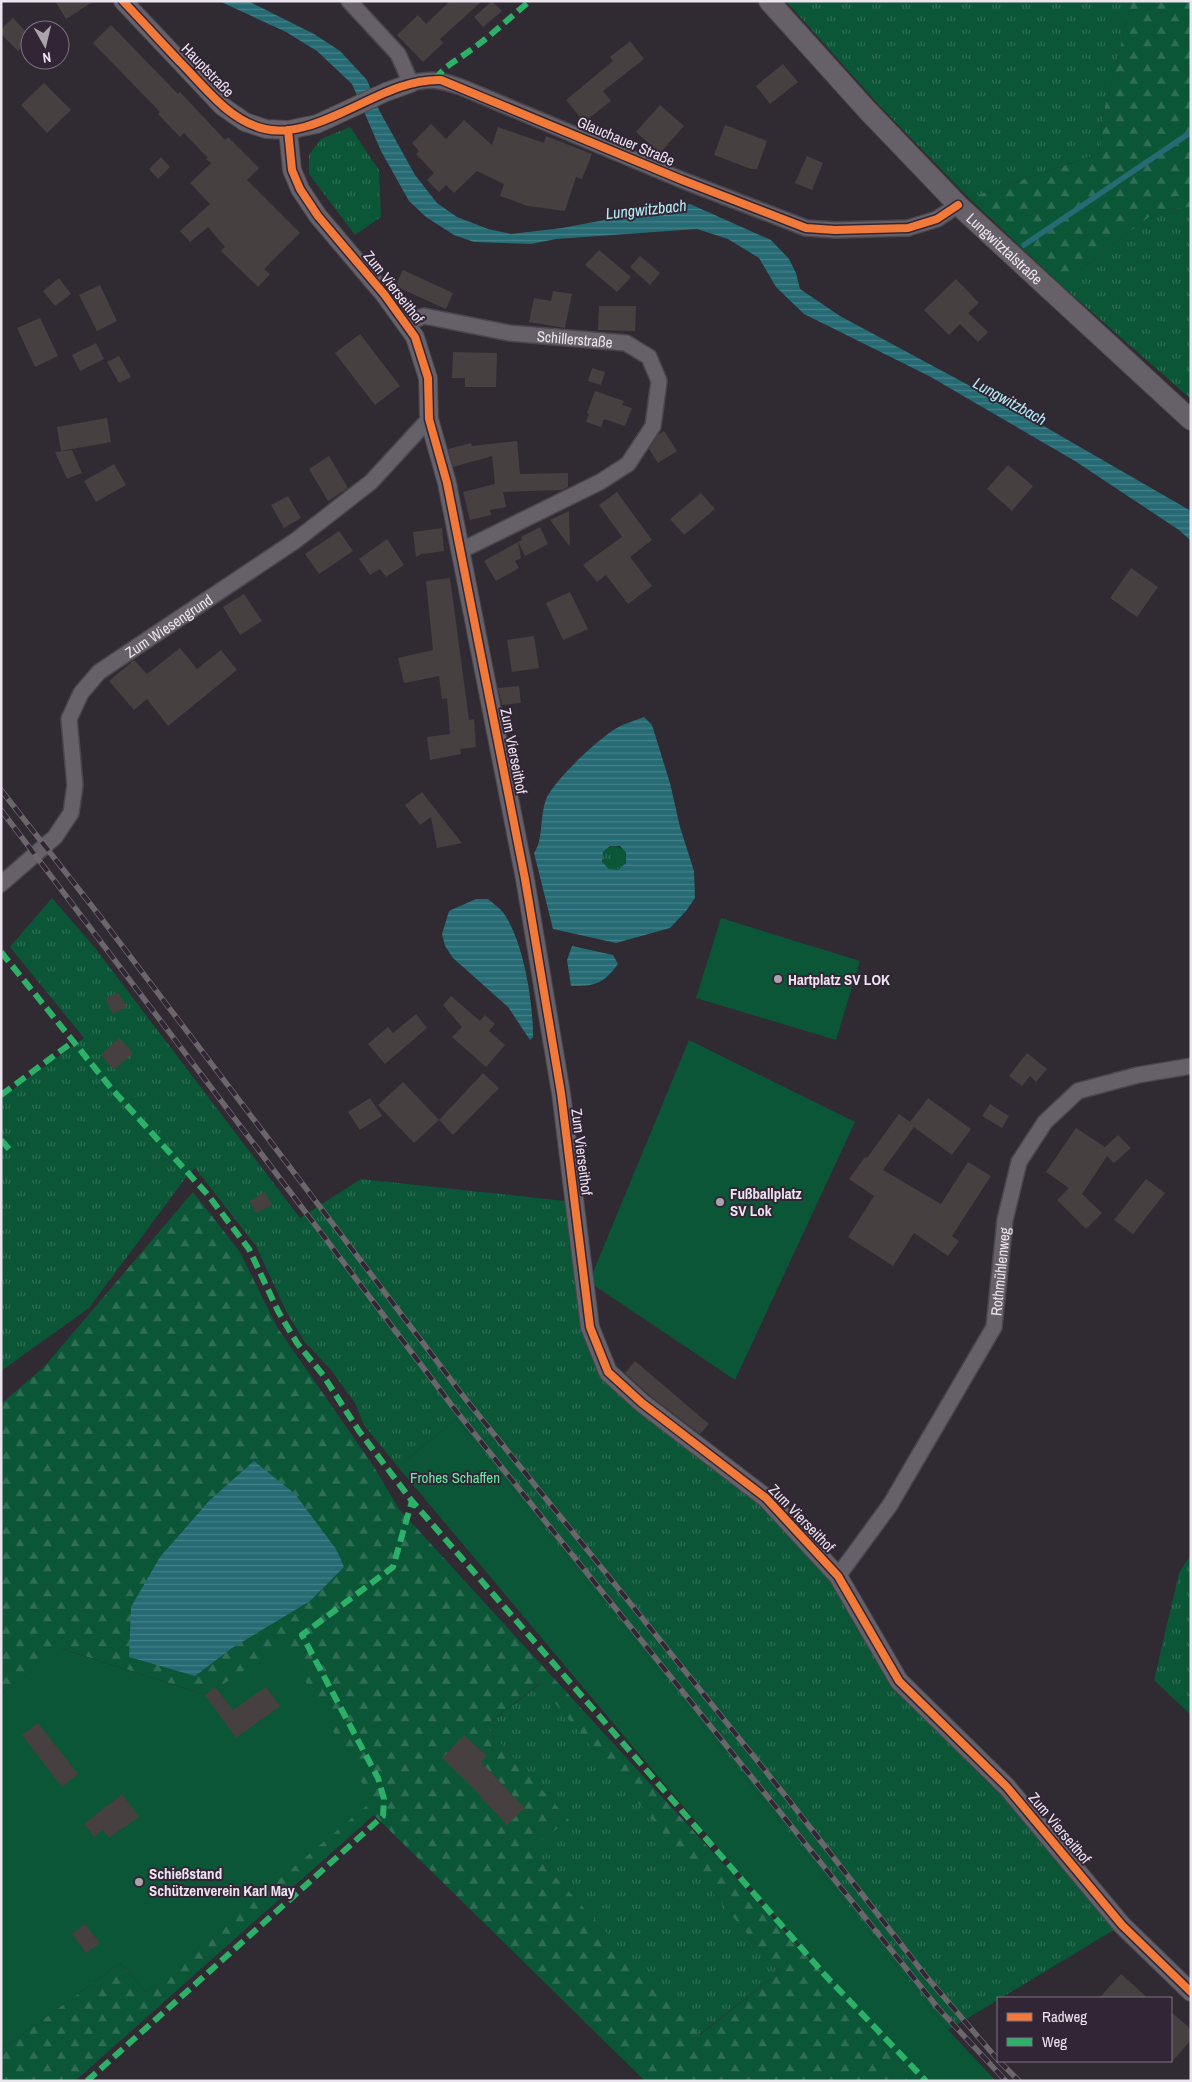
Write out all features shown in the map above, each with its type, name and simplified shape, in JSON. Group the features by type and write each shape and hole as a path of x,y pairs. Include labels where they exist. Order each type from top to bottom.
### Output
{"main road":[{"name":"Lungwitztalstraße","path":"769,1 958,205 1191,420"}],"street":[{"name":"Hauptstraße","path":"123,1 222,106 245,122 266,129 288,130"},
{"path":"349,1 398,54 411,83"},
{"name":"Glauchauer Straße","path":"288,130 317,124 386,92 411,83 441,80 682,180 806,228 835,230 908,228 937,219 958,205"},
{"name":"Zum Vierseithof","path":"288,130 292,170 300,189 318,216 384,294 416,337 428,378 429,419 447,482 525,879 559,1084 590,1327 608,1372 642,1404 766,1498 838,1576 899,1681 1007,1787 1122,1925 1191,1992"},
{"name":"Schillerstraße","path":"406,323 424,316 509,333 626,343 649,357 659,381 653,426 628,464 600,482 460,551"},
{"name":"Zum Wiesengrund","path":"1,884 55,837 71,813 75,785 69,719 81,693 99,672 295,541 371,482 429,419"},
{"name":"Rothmühlenweg","path":"838,1576 890,1505 994,1327 1007,1210 1019,1162 1045,1122 1078,1091 1138,1075 1191,1066"}],"green space":[{"path":"786,1 1132,1 1102,118 1101,153 969,198 878,104"},
{"path":"1132,1 1191,1 1191,207 1158,210 1061,285 969,198 1101,153 1102,118"},
{"path":"350,127 379,170 381,217 355,235 309,174 309,155 321,139"},
{"path":"1191,207 1191,399 1061,285 1158,210"},
{"path":"614,846 623,849 626,858 623,867 614,870 605,867 602,858 605,849"},
{"path":"52,898 95,948 300,1218 361,1179 574,1202 608,1372 766,1498 838,1576 899,1681 1122,1925 1003,1997 997,1997 997,2000 948,2030 456,1419 398,1467 364,1425 355,1403 331,1370 304,1341 286,1311 256,1246 195,1168 187,1176 89,1308 1,1371 1,1098 84,1038 10,947"},
{"name":"Hartplatz SV LOK","path":"721,918 860,961 836,1040 696,998"},
{"name":"Fußballplatz SV Lok","path":"689,1040 855,1122 735,1380 589,1282"},
{"path":"193,1192 240,1252 277,1327 374,1467 399,1509 824,1974 903,2056 891,2081 645,2081 374,1815 75,2081 1,2081 1,2050 120,1963 146,1992 206,1695 63,1649 1,1694 1,1404 44,1367","holes":["539,1684 779,1972 700,2035 530,1849 569,1820 485,1726"]},
{"name":"Frohes Schaffen","path":"456,1419 948,2030 996,2081 926,2081 824,1974 398,1467"},
{"path":"1191,1554 1191,1715 1154,1680 1179,1573"},
{"name":"Schießstand Schützenverein Karl May","path":"285,1645 372,1801 146,1992 120,1963 1,2050 1,1694 62,1649 206,1695"},
{"path":"540,1684 779,1972 699,2035 530,1849 568,1820 485,1726"},
{"path":"903,2056 926,2081 891,2081"}],"water":[{"path":"219,1 248,1 314,34 340,51 367,80 379,110 415,175 437,203 457,217 488,229 511,234 562,228 690,204 771,240 789,259 796,273 800,289 840,316 1028,417 1191,511 1191,541 1179,530 1075,461 929,376 804,314 776,287 759,258 728,239 697,229 556,239 531,244 474,242 454,235 426,217 409,201 381,151 352,84 317,51 286,32"},
{"path":"644,717 652,725 670,783 680,827 694,871 695,898 670,928 616,943 553,929 534,853 539,841 547,797 568,770 598,742 618,727","holes":["610,846 620,846 626,853 626,863 618,870 609,869 602,862 603,852"]},
{"path":"476,899 488,899 502,911 512,927 522,958 529,991 533,1023 533,1037 530,1040 508,1007 453,958 445,946 442,934 449,911"},
{"path":"572,946 613,955 618,964 603,980 593,984 571,986 567,960"},
{"path":"254,1461 295,1494 336,1549 344,1567 310,1601 232,1648 195,1676 129,1657 131,1607 160,1557 209,1501"}],"building":[{"path":"55,1 94,1 66,19"},
{"path":"450,1 482,1 440,39 443,43 423,62 397,35 418,15 426,24"},
{"path":"492,1 502,11 483,27 474,17"},
{"path":"13,18 20,25 20,49 18,51 1,34 1,29"},
{"path":"111,25 178,94 180,92 225,140 228,137 259,168 247,180 300,233 264,269 270,274 258,287 221,251 225,247 208,227 190,242 180,231 210,204 190,183 211,163 184,133 180,137 158,114 160,112 93,43"},
{"path":"630,41 644,59 603,91 611,101 584,122 566,100 613,61 610,57"},
{"path":"783,64 798,82 770,104 756,86"},
{"path":"44,83 71,110 47,133 21,105"},
{"path":"660,105 684,126 660,153 636,132"},
{"path":"464,120 492,145 498,127 544,143 546,136 592,154 582,179 576,177 565,211 528,206 500,196 504,184 477,171 454,193 446,185 439,192 427,180 434,173 416,154 419,151 412,143 431,124 446,139"},
{"path":"725,125 767,141 757,169 751,169 714,155"},
{"path":"807,156 823,163 812,190 795,183"},
{"path":"161,157 170,167 158,179 149,169"},
{"path":"599,250 631,277 617,292 585,265"},
{"path":"640,256 660,273 650,285 630,267"},
{"path":"403,270 453,293 446,309 395,286"},
{"path":"59,278 71,294 55,306 43,291"},
{"path":"956,279 979,303 968,313 988,332 978,342 960,324 949,335 924,310"},
{"path":"100,285 117,321 97,331 79,295"},
{"path":"553,291 572,294 565,328 529,322 534,298 551,301"},
{"path":"599,306 636,306 635,331 598,330"},
{"path":"40,318 58,356 35,367 17,328"},
{"path":"360,334 400,386 375,405 335,353"},
{"path":"96,343 104,359 80,371 72,355"},
{"path":"453,352 497,353 496,387 465,387 465,378 452,378"},
{"path":"119,356 131,377 119,383 107,362"},
{"path":"592,368 605,372 601,385 588,381"},
{"path":"595,391 624,401 622,405 632,408 625,426 604,419 601,427 586,422 589,414 587,413"},
{"path":"107,418 111,442 61,451 57,427"},
{"path":"664,431 677,451 658,463 649,449 658,435"},
{"path":"517,441 520,474 568,473 568,487 562,490 503,492 506,507 490,510 491,515 470,520 463,492 495,484 492,456 453,467 448,449 471,443 472,446"},
{"path":"72,450 82,473 67,479 55,452"},
{"path":"329,456 348,488 328,501 309,469"},
{"path":"114,464 126,485 96,502 84,481"},
{"path":"1008,465 1033,486 1012,511 987,489"},
{"path":"617,492 652,540 630,557 652,586 628,604 606,575 597,582 583,565 622,537 599,505"},
{"path":"701,493 715,509 684,535 670,519"},
{"path":"288,496 301,518 284,528 271,505"},
{"path":"569,511 570,547 550,520"},
{"path":"540,527 548,544 525,556 518,542 522,540 521,537"},
{"path":"442,528 444,551 423,553 416,557 413,532"},
{"path":"339,531 353,551 319,574 305,554"},
{"path":"387,539 404,565 386,577 380,569 370,575 359,559"},
{"path":"518,542 521,558 515,561 519,568 496,581 484,561"},
{"path":"1131,568 1158,587 1137,617 1110,598"},
{"path":"450,578 469,720 474,719 476,747 460,749 461,754 430,760 427,737 450,734 447,698 442,699 439,676 404,683 398,658 433,650 426,581"},
{"path":"570,592 588,629 563,640 546,603"},
{"path":"244,594 262,621 240,635 223,607"},
{"path":"534,636 539,668 512,672 507,640"},
{"path":"180,648 197,669 221,650 237,670 168,726 147,699 134,710 109,681 134,660 147,674"},
{"path":"519,686 521,703 502,705 498,688"},
{"path":"422,792 462,843 437,848 431,817 420,825 405,805"},
{"path":"118,992 127,1007 113,1014 105,999"},
{"path":"451,996 480,1021 485,1015 495,1024 489,1031 505,1045 486,1067 452,1037 462,1027 443,1005"},
{"path":"416,1014 427,1028 385,1064 368,1044 388,1027 393,1033"},
{"path":"119,1038 133,1053 114,1070 101,1055"},
{"path":"1027,1053 1047,1069 1036,1082 1030,1076 1022,1086 1009,1076"},
{"path":"483,1073 499,1088 453,1135 439,1120"},
{"path":"403,1082 439,1120 414,1143 378,1105"},
{"path":"370,1098 382,1116 360,1130 348,1112"},
{"path":"928,1098 971,1129 952,1155 914,1127 883,1170 941,1204 968,1162 991,1176 952,1236 959,1241 948,1256 914,1233 893,1266 848,1237 874,1196 849,1179 899,1114 910,1122"},
{"path":"990,1104 1009,1116 1002,1128 982,1116"},
{"path":"1076,1128 1105,1147 1118,1135 1131,1148 1114,1163 1107,1156 1082,1194 1102,1213 1086,1229 1057,1200 1069,1188 1046,1172"},
{"path":"1146,1179 1165,1193 1133,1234 1114,1220"},
{"path":"265,1192 272,1205 256,1213 249,1201"},
{"path":"635,1361 709,1424 700,1434 649,1395 625,1373"},
{"path":"215,1687 233,1710 266,1687 280,1706 236,1738 205,1695"},
{"path":"38,1723 78,1774 62,1787 22,1735"},
{"path":"464,1735 487,1756 481,1762 525,1808 507,1825 481,1796 442,1758"},
{"path":"122,1794 139,1817 109,1838 103,1830 94,1837 84,1824"},
{"path":"85,1924 100,1943 86,1953 72,1934"},
{"path":"1121,1974 1147,1997 1100,1997"},
{"path":"1172,2013 1191,2029 1191,2040 1172,2062"}],"waterway":[{"path":"1024,245 1191,132"}],"railway":[{"path":"1,790 95,910 464,1397 788,1799 925,1975 997,2059"},
{"path":"1,810 453,1407 938,2008 1006,2081"},
{"path":"1000,2062 1019,2081"}],"marked path":[{"path":"435,80 446,67 484,40 530,1"},
{"path":"1,952 111,1088 208,1195 249,1249 278,1311 297,1343 323,1375 359,1431 412,1501 824,1974 926,2081"},
{"path":"1,1095 74,1041"},
{"path":"1,1140 9,1149"},
{"path":"87,2081 383,1816 384,1799 378,1778 302,1635 393,1567 412,1501"}],"cycle path":[{"path":"123,1 218,102 240,119 265,129 284,130 304,127 332,117 402,86 441,80 682,180 806,228 835,230 908,228 937,219 958,205"},
{"path":"288,130 292,170 300,189 318,216 384,294 415,337 428,378 429,419 447,483 525,879 561,1093 590,1327 608,1372 642,1403 766,1498 838,1576 899,1681 1007,1787 1122,1925 1191,1992"}],"place":[{"name":"Hartplatz SV LOK","path":"778,979"},
{"name":"Fußballplatz SV Lok","path":"720,1202"},
{"name":"Schießstand Schützenverein Karl May","path":"139,1882"}],"water label":[{"name":"Lungwitzbach","path":"646,209"},
{"name":"Lungwitzbach","path":"1010,401"}]}
